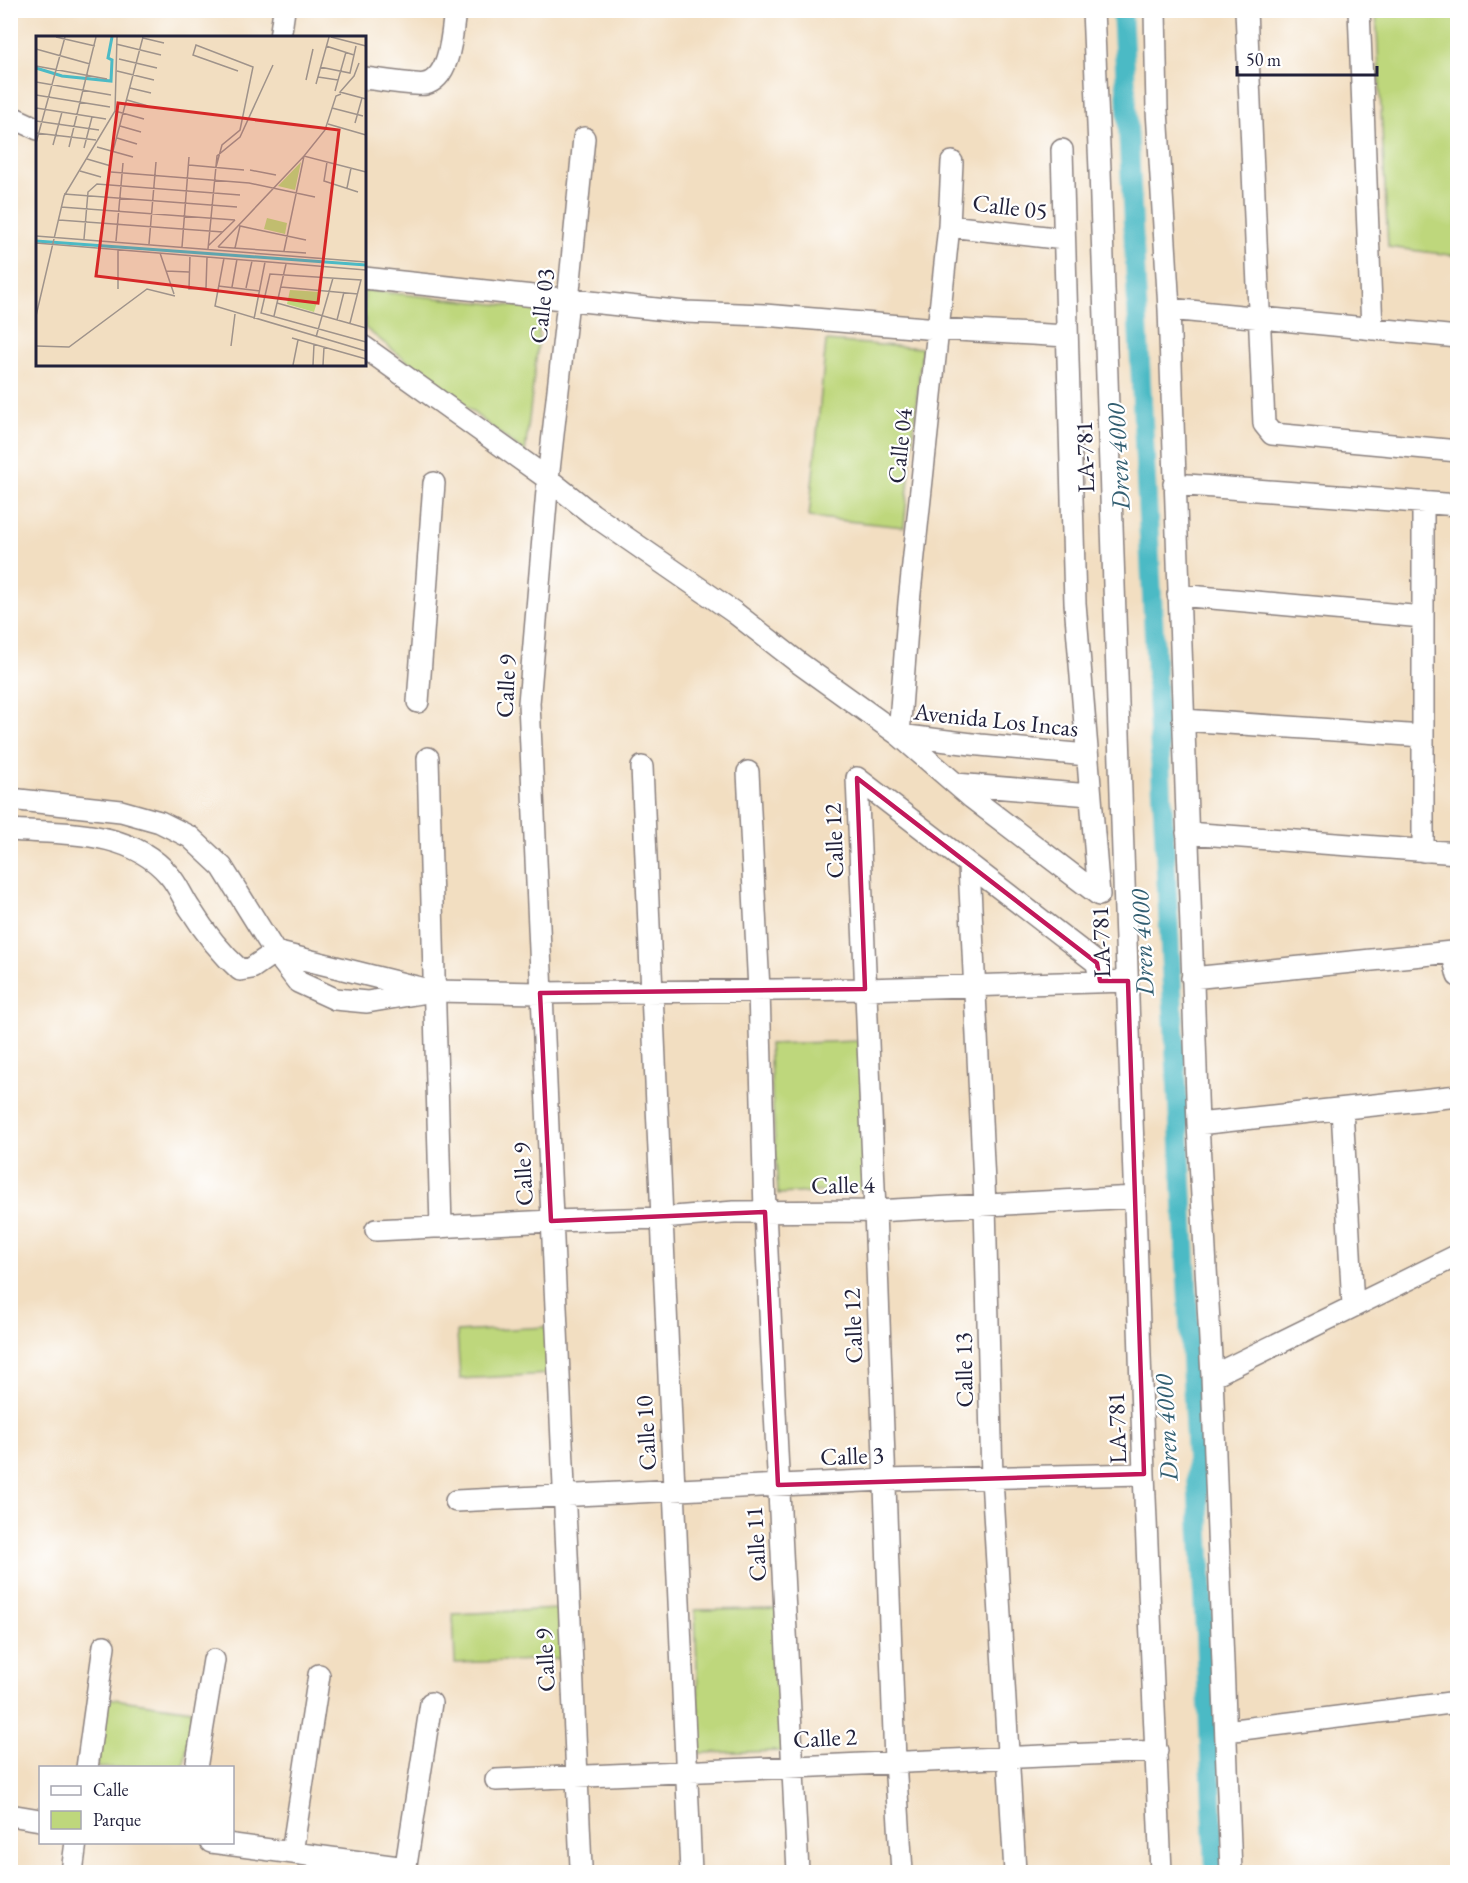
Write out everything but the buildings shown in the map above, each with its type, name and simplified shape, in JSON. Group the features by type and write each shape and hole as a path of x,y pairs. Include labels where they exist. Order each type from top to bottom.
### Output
{"street":[{"path":"280,36 284,10"},
{"path":"366,78 425,84 441,73 447,59 455,10"},
{"name":"LA-781","path":"1093,10 1144,1474 1161,1872"},
{"path":"1155,10 1157,110 1169,309 1192,978 1212,1376 1231,1872"},
{"path":"1246,10 1264,424 1272,434 1458,451"},
{"path":"1359,10 1372,329"},
{"path":"10,116 36,128"},
{"name":"Calle 03","path":"548,479 584,138"},
{"path":"366,348 548,479 592,514 735,613 799,663 899,735 956,784 1099,895 1075,603 1062,150"},
{"name":"Calle 04","path":"899,735 909,602 949,226 952,162"},
{"name":"Calle 05","path":"949,226 1064,239"},
{"path":"366,278 685,312 764,315 938,329 1066,336"},
{"path":"1169,309 1458,337"},
{"name":"Calle 9","path":"548,479 528,703 580,1867"},
{"path":"418,702 434,483"},
{"path":"1174,484 1458,505"},
{"path":"1423,502 1423,851"},
{"path":"1178,595 1423,617"},
{"path":"1183,720 1423,736"},
{"name":"Avenida Los Incas","path":"899,735 1087,755"},
{"path":"428,758 441,1227"},
{"name":"Calle 10","path":"642,767 691,1872"},
{"name":"Calle 11","path":"748,772 759,990 765,1212 798,1872"},
{"name":"Calle 12","path":"902,1872 895,1761 857,778 969,866"},
{"path":"956,784 1090,795"},
{"path":"10,799 121,811 160,822 190,837 222,867 275,952 298,982 335,999 367,1002 433,992 865,989 1128,981"},
{"path":"10,830 96,835 139,850 169,874 227,959 240,970 252,968 275,952 433,992"},
{"path":"1187,833 1458,853"},
{"path":"969,866 1097,963 1100,981"},
{"name":"Calle 13","path":"969,866 985,1205 992,1478 1015,1872"},
{"path":"1192,978 1452,952 1458,976"},
{"path":"1198,1124 1458,1096"},
{"path":"1341,1109 1353,1306"},
{"name":"Calle 4","path":"376,1230 662,1218 734,1212 875,1211 1135,1197"},
{"path":"1212,1376 1458,1255"},
{"name":"Calle 3","path":"456,1501 884,1480 1144,1474"},
{"path":"87,1766 104,1646"},
{"path":"196,1766 214,1660"},
{"path":"292,1853 318,1675"},
{"path":"1226,1731 1458,1702"},
{"path":"226,1844 405,1870 431,1703"},
{"name":"Calle 2","path":"496,1780 792,1765 1156,1751"},
{"path":"10,1815 39,1820"},
{"path":"72,1872 76,1844"}],"highlighted area":[{"path":"857,778 1097,963 1100,981 1128,981 1144,1474 778,1485 765,1212 551,1221 540,993 865,989"}],"green space":[{"path":"1376,11 1457,11 1457,256 1388,247"},
{"path":"366,290 542,309 525,453 366,329"},
{"path":"826,341 922,348 904,527 809,517"},
{"path":"859,1041 867,1189 778,1194 769,1044"},
{"path":"546,1327 549,1374 460,1379 457,1332"},
{"path":"558,1609 562,1659 455,1663 453,1614"},
{"path":"776,1609 782,1751 700,1753 695,1610"},
{"path":"106,1698 192,1710 184,1766 97,1766"}],"waterway":[{"name":"Dren 4000","path":"1122,10 1205,1634 1215,1872"}]}
